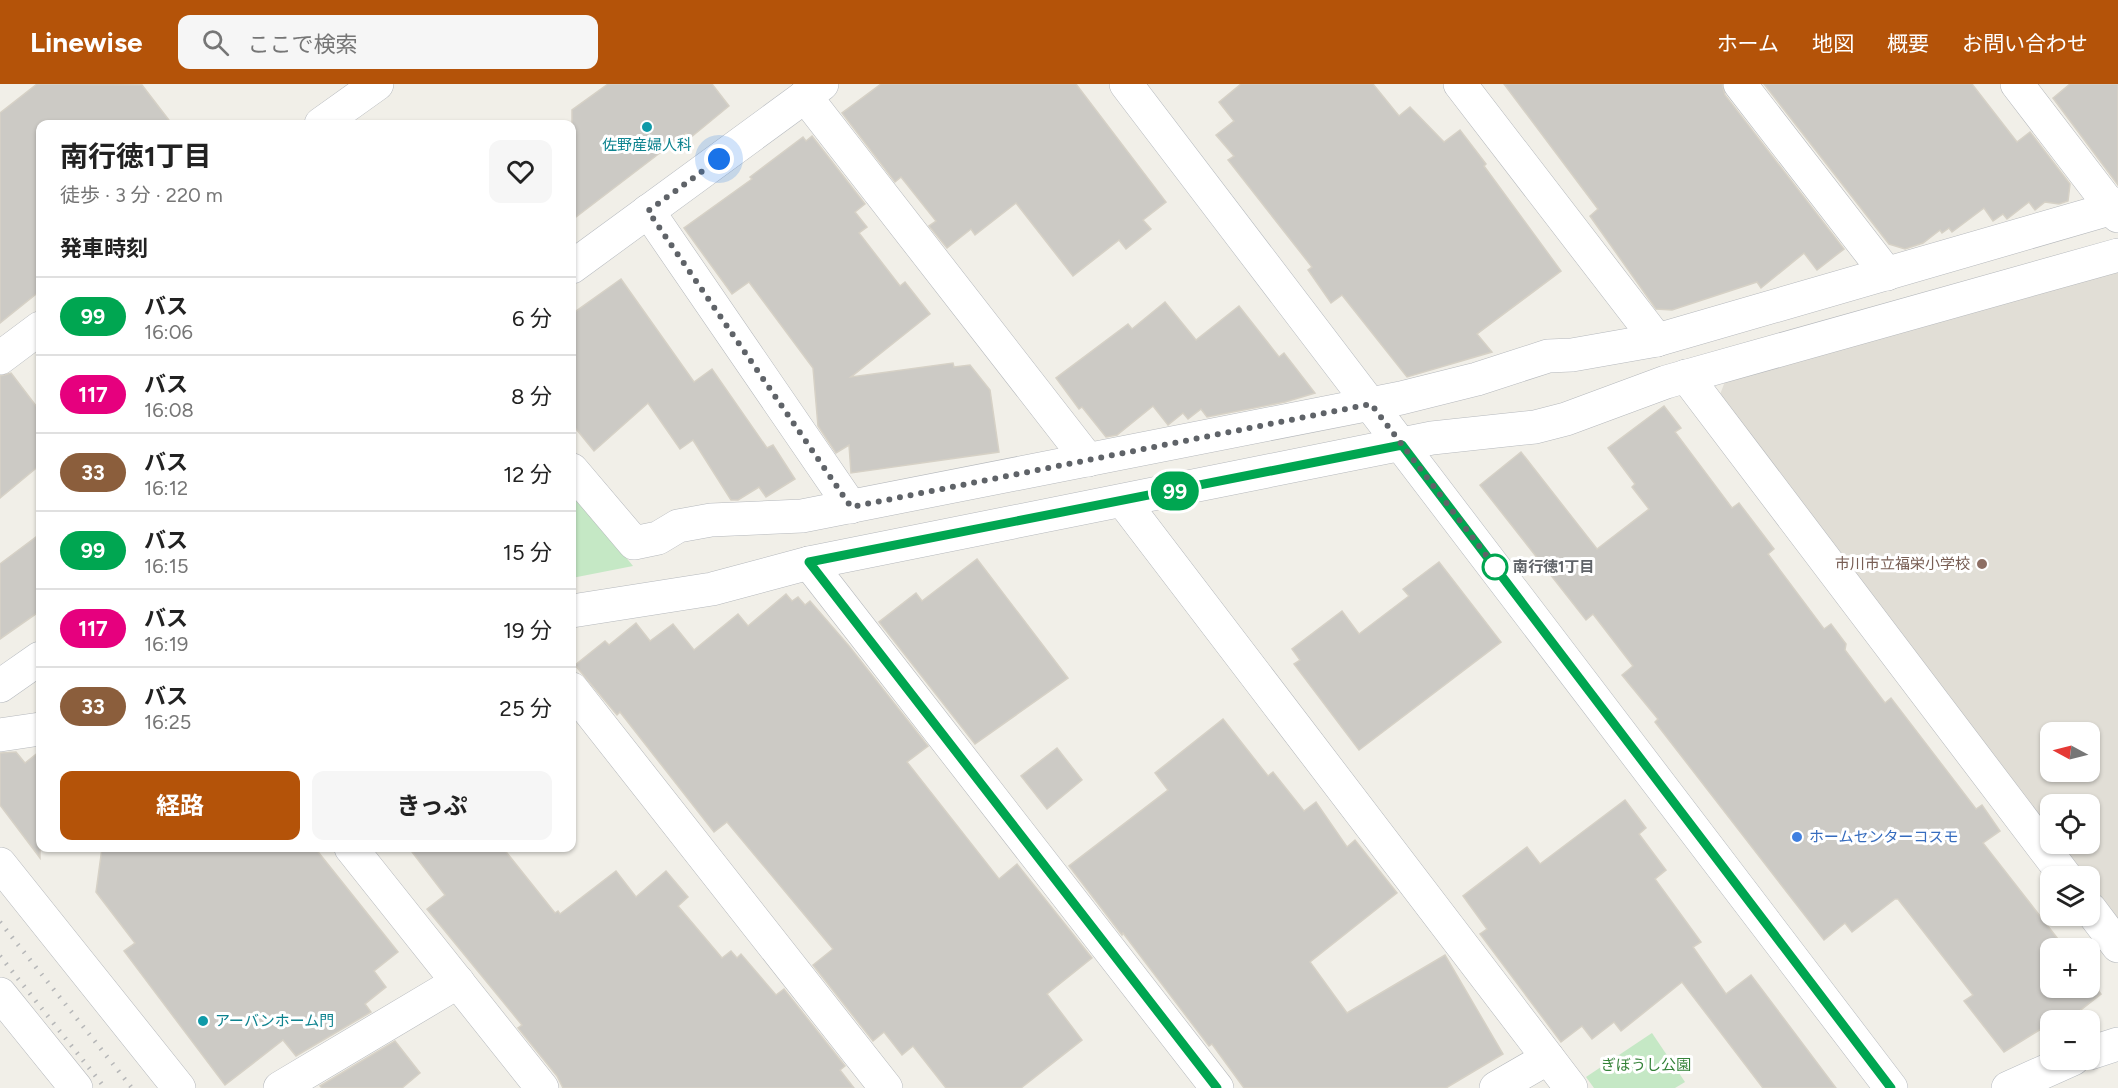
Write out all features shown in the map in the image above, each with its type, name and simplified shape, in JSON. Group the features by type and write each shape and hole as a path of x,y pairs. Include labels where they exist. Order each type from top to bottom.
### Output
{"street":[{"path":"327,120 377,84"},
{"path":"1126,84 1891,1088"},
{"path":"1460,84 1657,340"},
{"path":"1740,84 1887,274"},
{"path":"576,475 634,543 658,538 678,526 711,520 802,516 1401,398 1477,379 1548,356 1572,355 1657,340 2116,209 2017,84"},
{"path":"576,264 814,90 1088,460"},
{"path":"648,211 851,507"},
{"path":"576,610 712,590 809,562 1432,438 1536,427 1686,376 2118,255"},
{"path":"0,358 36,331"},
{"path":"1686,376 2057,866"},
{"path":"1123,501 1571,1088"},
{"path":"809,562 1217,1088"},
{"path":"0,686 36,660"},
{"path":"576,694 886,1088"},
{"path":"0,735 36,730"},
{"path":"354,852 542,1088"},
{"path":"0,864 179,1088"},
{"path":"2100,922 2118,946"},
{"path":"280,1088 458,982"},
{"path":"0,993 76,1088"},
{"path":"2100,1050 2118,1044"},
{"path":"1496,1088 1548,1058"},
{"path":"2008,1088 2048,1070"}],"shaded area":[{"name":"市川市立福栄小学校","path":"2118,269 2118,922 2100,898 2100,866 2075,866 2066,854 2100,854 2100,794 2040,794 2040,820 1719,397 1726,379"}],"green space":[{"path":"576,496 633,566 576,577"},
{"name":"ぎぼうし公園","path":"1652,1033 1685,1082 1675,1088 1594,1088 1586,1077"}],"building":[{"path":"37,84 142,85 169,120 36,120 36,294 0,323 0,113"},
{"path":"608,84 712,84 729,106 690,138 686,133 576,217 576,120 572,120 572,110"},
{"path":"881,84 1076,84 1166,202 1143,220 1151,229 1126,249 1119,240 1073,276 1016,203 975,235 971,229 947,248 929,226 936,221 901,177 895,182 842,113"},
{"path":"1241,84 1373,84 1399,116 1410,107 1444,142 1460,130 1561,271 1477,334 1492,352 1407,377 1342,295 1331,303 1308,270 1312,267 1228,160 1234,156 1216,135 1234,121 1219,102"},
{"path":"1504,84 1722,84 1725,95 1844,249 1817,270 1804,253 1761,288 1757,282 1672,310 1656,309 1590,216 1598,209"},
{"path":"1764,84 1972,84 2017,142 2030,132 2070,184 2068,201 2059,204 2045,202 2035,210 2029,202 2007,219 2003,214 1993,221 1984,208 1952,232 1949,228 1942,233 1940,230 1923,243 1905,249 1889,244"},
{"path":"2070,84 2118,84 2118,185 2053,98"},
{"path":"812,136 865,204 855,212 867,227 859,233 900,286 905,282 930,314 851,377 953,363 954,367 970,365 990,390 999,452 851,473 849,445 836,453 818,426 813,368 749,282 732,294 684,228 752,179 750,177 803,137 806,141"},
{"path":"621,279 694,382 712,369 767,448 773,445 795,479 766,497 759,487 738,500 731,500 693,440 680,449 648,403 594,451 576,429 576,311"},
{"path":"1165,302 1196,340 1239,306 1279,357 1284,353 1315,393 1285,402 1207,417 1201,409 1188,419 1183,413 1168,425 1153,406 1117,435 1106,437 1082,407 1079,409 1056,378 1128,324 1132,329"},
{"path":"11,373 36,406 36,468 0,498 0,376"},
{"path":"1664,406 1681,428 1675,432 1732,508 1739,503 1774,549 1768,554 1824,629 1831,624 1846,644 1845,650 1885,703 1891,698 1976,809 1982,805 2000,831 1983,843 2040,916 2040,926 2048,926 2057,938 2040,938 2040,998 2096,998 2081,1010 2040,1010 2040,1030 2004,1052 1964,1001 1973,995 1898,899 1852,932 1845,923 1824,940 1655,722 1658,719 1622,675 1633,666 1593,614 1586,620 1480,485 1521,452 1597,549 1649,509 1632,487 1635,484 1608,448"},
{"path":"36,537 36,614 0,639 0,564"},
{"path":"977,559 1068,678 975,744 879,622 916,593 922,601"},
{"path":"1439,562 1501,642 1359,750 1294,664 1300,660 1292,649 1342,611 1359,634 1409,596 1403,589"},
{"path":"786,594 792,601 798,597 805,605 810,601 849,646 928,746 907,762 999,879 1017,864 1092,958 1047,994 1082,1040 1021,1088 946,1088 913,1046 902,1055 884,1032 873,1041 813,965 833,949 727,822 714,832 620,712 617,715 576,666 605,641 609,645 636,623 650,641 673,624 694,650 738,614 748,626"},
{"path":"1223,719 1268,776 1273,772 1304,811 1316,802 1347,847 1355,840 1397,893 1310,962 1347,1013 1445,955 1503,1054 1446,1088 1244,1088 1212,1044 1209,1046 1069,866 1168,790 1155,773"},
{"path":"1057,748 1082,780 1047,809 1021,776"},
{"path":"16,752 25,763 36,754 36,852 40,852 40,858 0,805 0,753"},
{"path":"1625,800 1646,828 1639,834 1666,870 1655,879 1701,942 1693,947 1726,994 1751,975 1836,1088 1763,1088 1682,982 1621,1031 1614,1022 1592,1039 1582,1026 1561,1042 1480,934 1487,929 1463,896 1527,847 1540,864"},
{"path":"101,852 318,852 398,952 374,971 386,987 365,1004 371,1012 296,1056 283,1040 225,1085 124,951 135,943 96,892"},
{"path":"412,852 506,852 555,913 558,911 560,914 616,871 636,897 666,871 688,897 678,906 722,958 731,951 737,958 741,954 776,995 784,989 845,1066 840,1070 854,1088 563,1088 557,1076 518,1028 522,1025 427,909 445,895"},
{"path":"395,1041 420,1073 402,1088 322,1088 320,1086"}],"railway":[{"path":"0,922 132,1088"},
{"path":"0,956 105,1088"}],"bus line":[{"name":"99","path":"1217,1088 809,562 1402,445 1891,1088"}],"place":[{"name":"佐野産婦人科","path":"647,127"},
{"name":"市川市立福栄小学校","path":"1982,564"},
{"name":"南行徳1丁目","path":"1495,567"},
{"name":"ホームセンターコスモ","path":"1797,837"},
{"name":"アーバンホーム門","path":"203,1021"}],"route":[{"path":"719,159 648,211 851,507 1371,404 1502,576 1495,567"}]}
